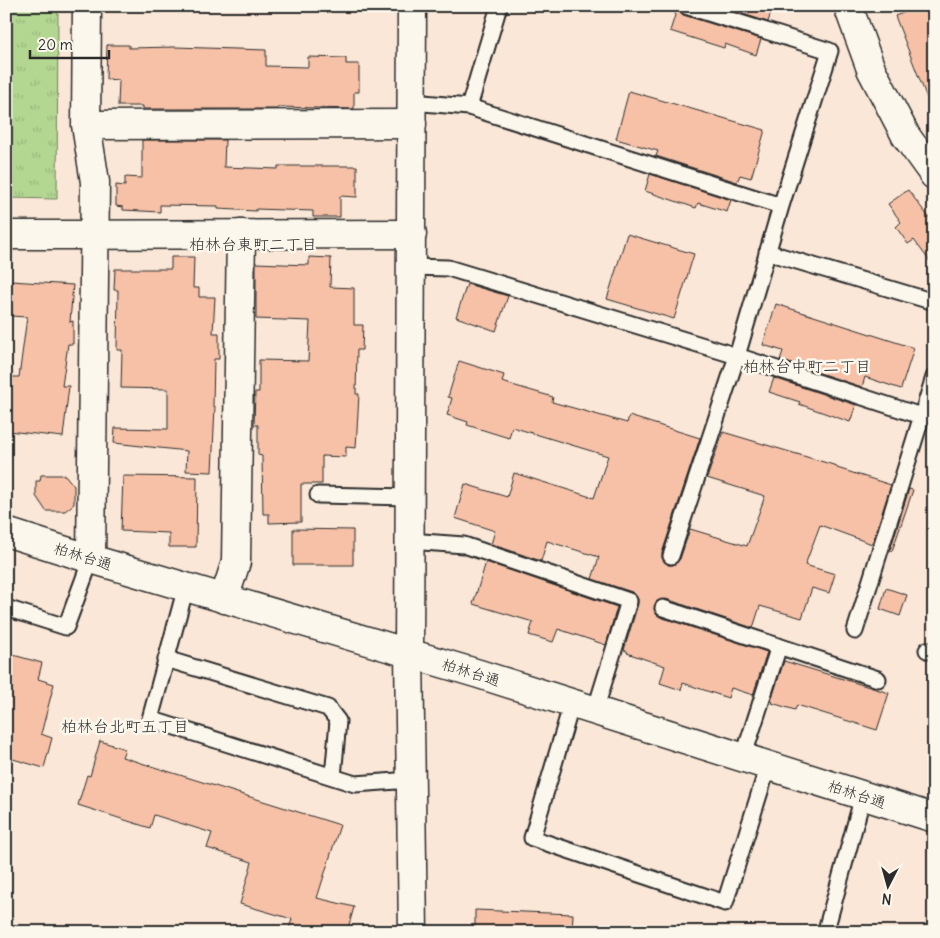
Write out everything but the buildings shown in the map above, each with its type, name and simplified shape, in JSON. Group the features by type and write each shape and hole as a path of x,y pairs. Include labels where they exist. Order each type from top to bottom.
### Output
{"street":[{"path":"87,6 86,125 95,182 91,559"},
{"path":"412,6 412,267 408,653 414,932"},
{"path":"848,6 871,69 906,136 934,175"},
{"path":"86,125 412,113"},
{"path":"224,599 236,562 241,234"},
{"path":"6,235 412,234"},
{"name":"柏林台通","path":"6,532 584,707 934,818"}],"lane":[{"path":"468,107 499,6"},
{"path":"671,556 737,356 780,206 830,51 686,6"},
{"path":"412,113 468,107 780,206"},
{"path":"767,252 934,302"},
{"path":"412,267 448,268 737,356 921,416"},
{"path":"856,631 934,377"},
{"path":"318,495 410,497"},
{"path":"409,541 464,545 629,602 584,707 532,838 725,904 779,646"},
{"path":"6,608 66,627 91,559"},
{"path":"186,587 150,719 355,784 411,780"},
{"path":"663,608 878,679"},
{"path":"166,658 328,708 338,721 333,777"},
{"path":"832,932 826,930 863,796"}],"green space":[{"path":"6,6 58,6 57,199 6,198"}],"district":[{"name":"柏林台東町二丁目","path":"253,244"},
{"name":"柏林台中町二丁目","path":"807,366"},
{"name":"柏林台北町五丁目","path":"125,726"}]}
